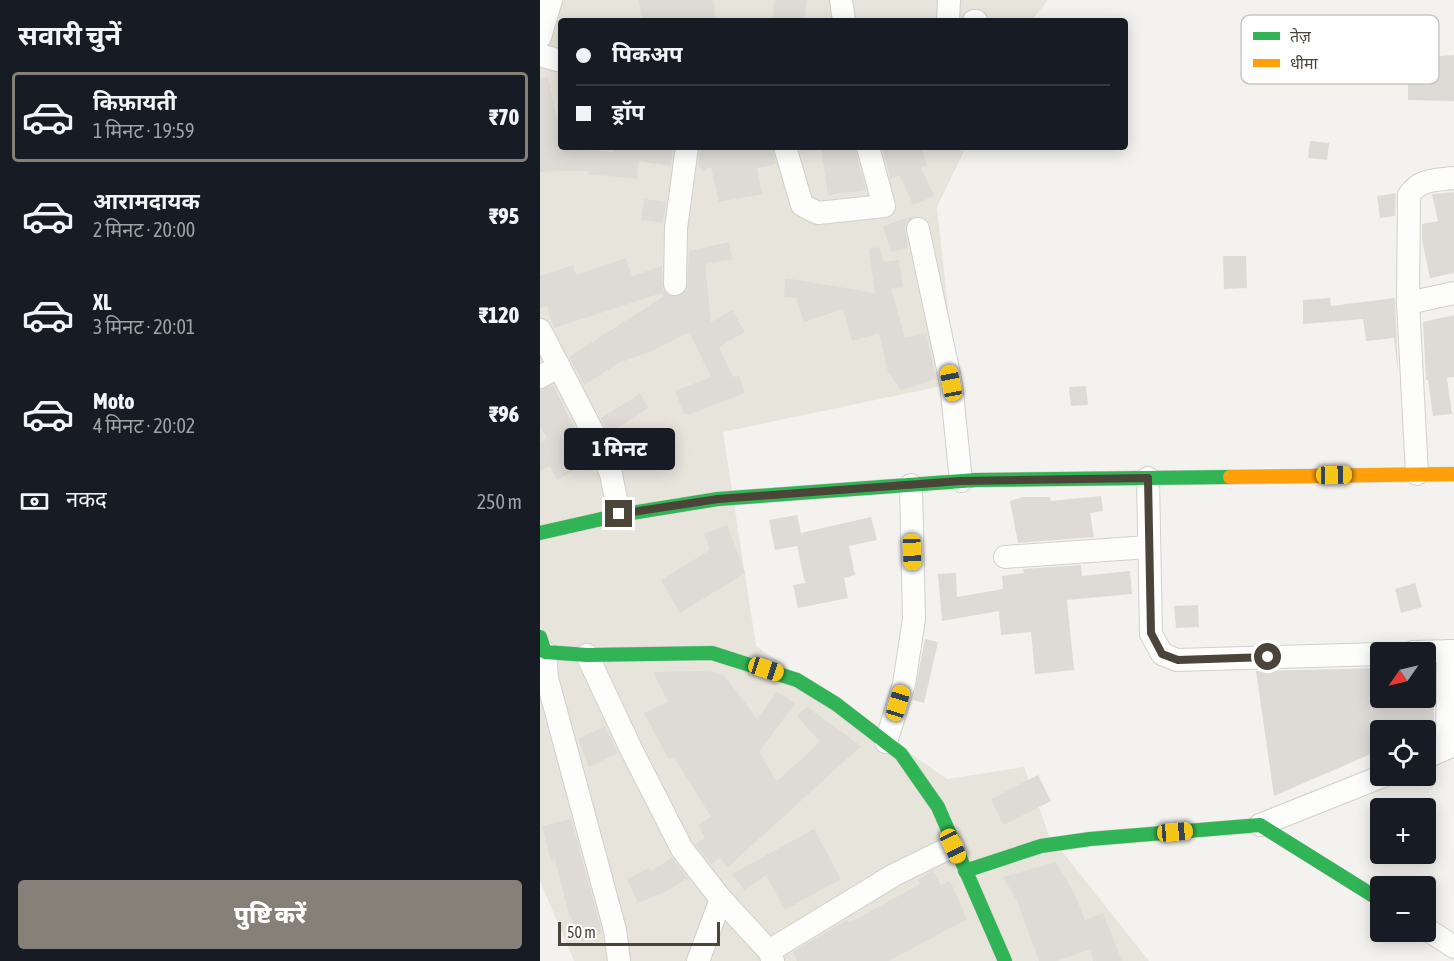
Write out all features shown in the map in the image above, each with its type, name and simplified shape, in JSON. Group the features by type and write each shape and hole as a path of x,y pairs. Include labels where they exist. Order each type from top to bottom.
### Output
{"street":[{"path":"540,37 551,0"},
{"path":"841,0 844,18"},
{"path":"948,18 949,0"},
{"path":"540,55 558,60"},
{"path":"675,284 676,228 687,150"},
{"path":"786,150 802,205 818,213 884,206 869,150"},
{"path":"1417,474 1408,303 1409,195 1416,185 1431,180 1454,178"},
{"path":"918,229 951,383 960,481"},
{"path":"1408,303 1454,293"},
{"path":"540,330 550,371 592,429 611,474 619,514"},
{"path":"540,533 619,514 718,499 960,481 1454,474"},
{"path":"1148,478 1151,633 1162,654 1178,660 1370,654"},
{"path":"886,742 904,684 914,619 911,485"},
{"path":"1005,557 1148,547"},
{"path":"619,961 615,930 547,678 542,645 587,655 712,652 797,680 836,704 901,754 938,807 953,846 1005,961"},
{"path":"1436,651 1451,651 1447,748 1436,753"},
{"path":"587,655 632,751 682,849 721,899 771,956 894,875 953,846"},
{"path":"964,871 1041,846 1090,839 1260,825 1370,781"},
{"path":"1260,825 1370,894"},
{"path":"698,961 721,899"},
{"path":"1436,935 1454,947"}],"shaded area":[{"path":"540,0 1048,0 1033,18 558,18 558,150 965,150 937,207 956,383 723,432 756,646 947,779 1024,767 1049,835 1149,961 574,961 540,881"}],"building":[{"path":"639,0 713,0 716,18 642,18"},
{"path":"775,0 807,0 804,18 772,18"},
{"path":"1454,55 1454,101 1408,100 1408,84 1439,84 1439,56"},
{"path":"548,77 558,125 558,150 613,152 613,150 673,150 671,166 639,161 637,179 588,174 588,171 540,172 540,78"},
{"path":"1310,141 1329,143 1327,160 1308,158"},
{"path":"700,150 773,150 776,164 757,168 762,194 719,202 711,167 703,172 698,165"},
{"path":"821,150 856,150 866,190 828,195"},
{"path":"922,150 927,165 921,168 934,196 913,205 900,175 891,179 883,151"},
{"path":"1454,192 1454,273 1430,278 1422,240 1422,224 1438,221 1432,194"},
{"path":"1396,193 1395,216 1380,218 1377,196"},
{"path":"644,199 666,202 663,223 641,220"},
{"path":"915,215 905,225 908,248 891,252 883,226"},
{"path":"729,242 732,259 705,264 711,322 732,310 745,332 719,347 733,377 739,375 745,393 691,414 684,414 675,391 711,377 689,332 654,350 619,363 584,385 569,357 664,296 662,293 554,328 547,306 540,308 540,276 573,265 576,275 626,258 632,276 662,266 663,290 675,297 687,290 689,251"},
{"path":"879,247 883,262 899,260 903,287 891,289 905,338 926,333 936,379 901,390 888,372 879,333 852,341 843,309 804,322 796,298 784,297 785,278 875,293 869,249"},
{"path":"1223,256 1246,256 1247,288 1224,289"},
{"path":"1330,298 1331,306 1395,298 1398,373 1394,338 1366,341 1363,319 1303,324 1303,300"},
{"path":"1454,315 1454,377 1447,378 1452,414 1433,416 1428,380 1426,380 1423,322"},
{"path":"553,385 591,461 557,480 550,466 540,471 540,442 547,438 540,427 540,390"},
{"path":"1086,386 1088,405 1071,406 1069,387"},
{"path":"640,394 649,408 609,433 601,418"},
{"path":"1101,496 1103,511 1090,513 1094,537 1018,543 1010,501 1023,497 1050,497 1051,501"},
{"path":"797,515 801,533 871,517 877,540 849,546 855,575 844,578 848,598 798,608 793,585 805,583 797,546 775,550 769,520"},
{"path":"727,525 745,573 680,613 661,580 710,550 704,534"},
{"path":"1081,565 1082,576 1130,571 1132,594 1067,600 1074,670 1035,674 1031,632 1001,635 999,611 942,621 938,574 956,573 957,597 1003,589 1002,576 1024,573 1023,569"},
{"path":"1415,583 1422,607 1401,613 1395,589"},
{"path":"1198,605 1199,627 1176,628 1174,606"},
{"path":"925,639 938,642 924,703 913,700"},
{"path":"1370,668 1370,708 1434,708 1434,720 1370,720 1370,754 1274,796 1256,671"},
{"path":"709,671 725,676 757,719 777,692 795,703 759,752 777,781 820,742 797,716 807,707 861,746 727,868 720,858 711,864 695,844 705,838 698,825 711,817 674,757 669,760 644,713 668,702 653,672"},
{"path":"605,726 618,753 589,767 578,739"},
{"path":"1038,775 1051,801 1003,825 991,799"},
{"path":"571,819 602,933 582,942 569,914 555,860 551,861 542,826"},
{"path":"814,829 841,879 785,910 766,875 744,890 732,874"},
{"path":"672,858 688,878 665,892 638,903 627,879 649,868 651,871"},
{"path":"1056,862 1076,897 1085,920 1103,913 1122,961 1093,961 1091,949 1057,961 1039,961 1017,901 1003,877"},
{"path":"933,871 941,885 950,881 967,919 889,961 797,961 793,952 847,920 849,923 920,884 918,880"}],"traffic: fast":[{"path":"540,533 619,515 718,499 976,480 1230,477"},
{"path":"540,637 545,652 587,655 712,653 797,680 836,704 901,754 938,807 1005,961"},
{"path":"965,871 1041,846 1090,839 1260,825 1370,894"}],"traffic: slow":[{"path":"1230,477 1454,474"}],"route":[{"path":"619,514 718,499 960,481 1148,478 1151,633 1162,654 1178,660 1268,657"}]}
